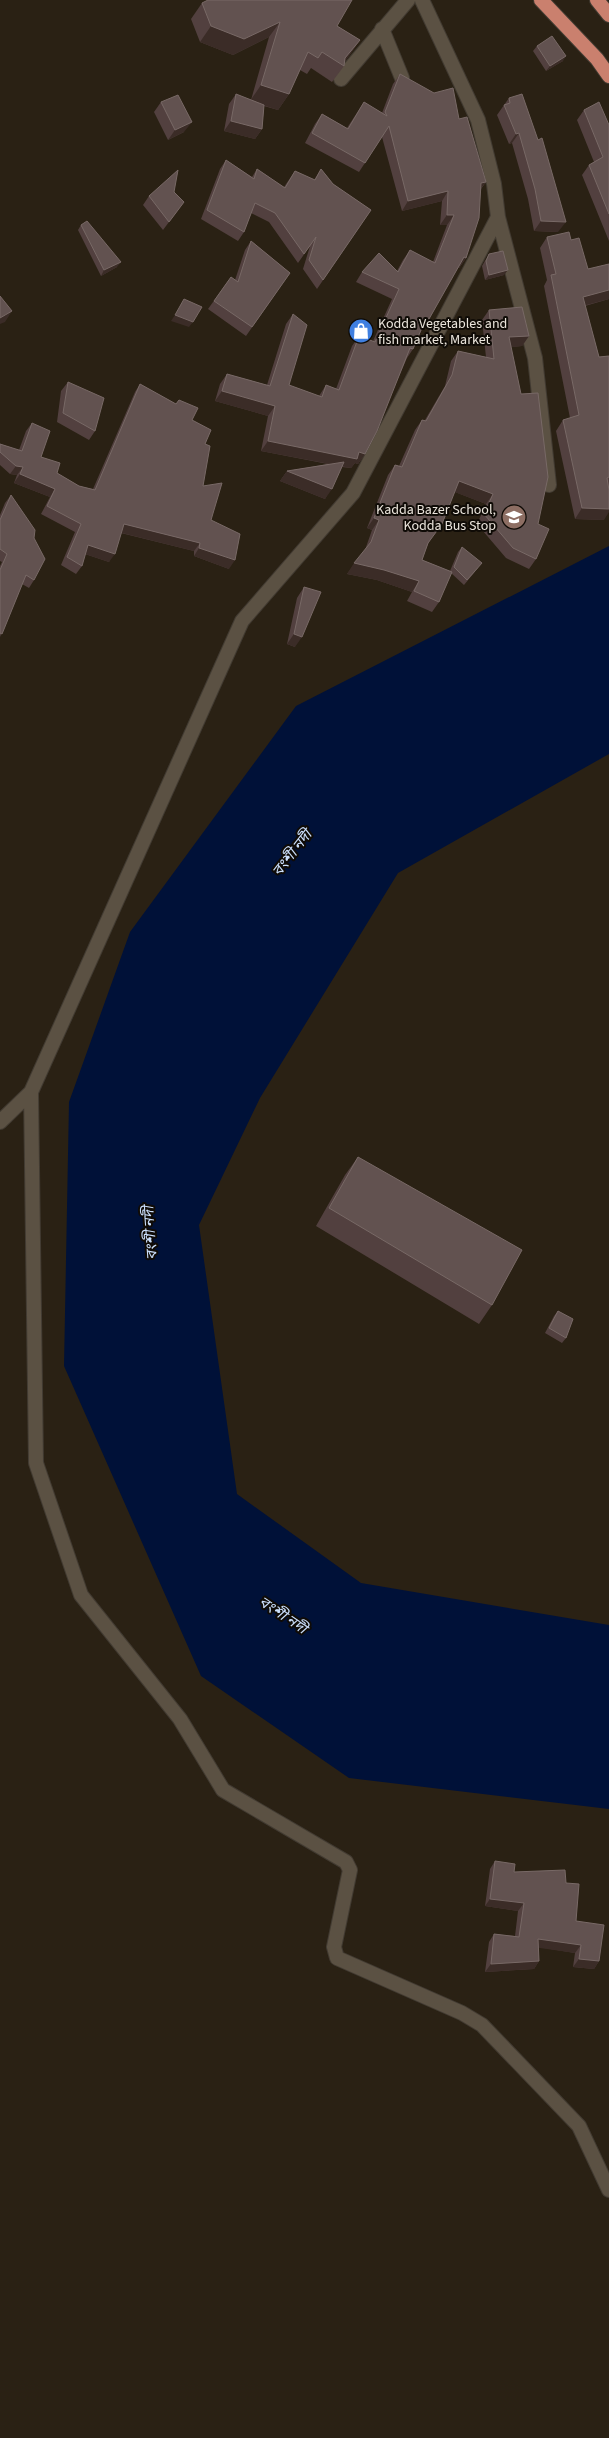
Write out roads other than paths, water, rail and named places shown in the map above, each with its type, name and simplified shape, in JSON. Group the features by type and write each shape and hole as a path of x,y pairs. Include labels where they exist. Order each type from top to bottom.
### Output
{"highway":[{"path":"542,0 607,73 609,89"},
{"path":"597,0 609,15"}],"street":[{"path":"341,79 408,0"},
{"path":"422,0 478,120 494,184 498,217 536,358 549,485"},
{"path":"382,29 402,78"},
{"path":"0,1122 31,1092 242,621 353,493 498,217"},
{"path":"31,1092 36,1463 81,1595 180,1719 224,1790 346,1862 350,1870 334,1947 337,1958 462,2013 482,2025 580,2126 609,2190"}],"water":[{"name":"বংশী নদী","path":"609,546 609,754 398,873 260,1098 199,1225 237,1494 361,1583 609,1625 609,1809 349,1778 201,1676 64,1366 69,1102 130,932 296,706"}],"place":[{"name":"Kodda Vegetables and fish market, Market","path":"361,331"},
{"name":"Kadda Bazer School, Kodda Bus Stop","path":"514,517"}]}
